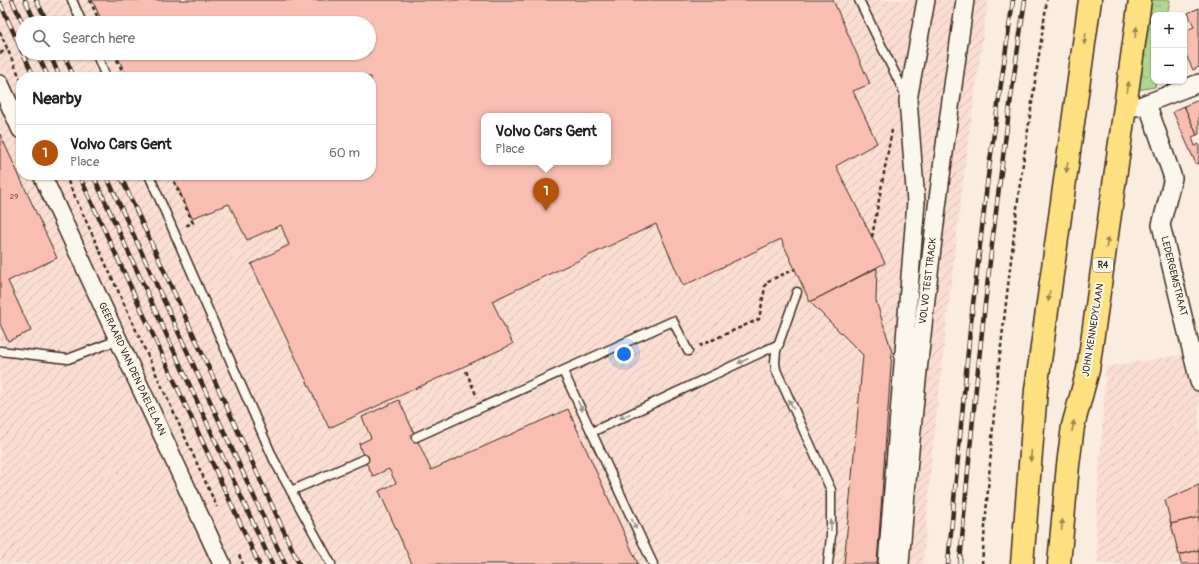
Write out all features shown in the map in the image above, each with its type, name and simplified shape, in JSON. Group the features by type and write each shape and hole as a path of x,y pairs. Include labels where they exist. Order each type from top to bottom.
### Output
{"highway":[{"path":"1022,564 1036,390 1090,0"},
{"name":"JOHN KENNEDYLAAN","path":"1059,564 1073,426 1088,370 1140,0"}],"street":[{"name":"VOLVO TEST TRACK","path":"887,564 916,202 908,100 926,0"},
{"name":"VOLVO TEST TRACK","path":"900,564 924,317 947,122 965,0"},
{"name":"LEDERGEMSTRAAT","path":"1199,83 1142,105 1173,178 1161,225 1199,382"},
{"path":"0,84 16,119"},
{"name":"GEERAARD VAN DEN DAELELAAN","path":"44,180 222,564"}],"lane":[{"path":"72,0 79,16"},
{"path":"859,0 908,100"},
{"path":"99,60 104,72"},
{"path":"151,180 274,460 331,564"},
{"path":"797,292 779,344 775,362 776,370 831,490 831,536 828,564"},
{"path":"416,437 673,321 688,351"},
{"path":"0,351 68,358 118,340"},
{"path":"592,432 779,344"},
{"path":"563,371 653,564"},
{"path":"291,491 364,459"}],"path":[{"path":"90,0 97,16"},
{"path":"982,564 996,389 1019,191 1047,0"},
{"path":"0,32 17,72"},
{"path":"0,53 7,50"},
{"path":"118,60 124,72"},
{"path":"872,237 893,124"},
{"path":"67,180 220,514"},
{"path":"688,351 759,318 766,282 795,270"},
{"path":"236,550 243,564"}],"shaded area":[{"path":"0,0 988,0 965,165 946,328 932,456 923,564 0,564"},
{"path":"1199,352 1199,564 1098,564 1096,522 1106,367"}],"green space":[{"path":"1151,0 1170,0 1168,12 1151,12 1151,84 1156,84 1155,87 1137,90"}],"building":[{"path":"92,0 833,0 870,84 853,91 877,143 836,166 885,263 810,302 781,239 683,286 656,224 492,301 513,344 329,428 251,264 289,245 281,225 247,240 229,204 192,218 174,180 376,180 376,72 125,72 119,60 376,60 376,16 100,16"},
{"path":"1199,8 1199,67 1193,70 1187,57 1187,30 1194,27 1188,13"},
{"path":"1199,100 1199,134 1197,135 1184,106"},
{"path":"1184,106 1197,135 1192,137 1195,146 1199,144 1199,163 1196,164 1173,112"},
{"path":"0,134 16,169 16,180 21,180 57,258 8,281 31,331 8,341 0,324"},
{"path":"877,268 876,301 892,352 877,564 844,564 863,355 810,302"},
{"path":"399,400 431,470 568,409 638,564 412,564 379,491 396,483 389,469 373,476 364,459 359,444 371,438 362,417"},
{"path":"1199,485 1199,517 1171,524 1165,500"},
{"path":"1199,517 1199,550 1179,555 1171,524"},
{"path":"1199,550 1199,564 1181,564 1179,555"}],"railway":[{"path":"12,0 19,16"},
{"path":"25,0 33,16"},
{"path":"36,0 44,16"},
{"path":"948,564 970,330 989,168 1013,0"},
{"path":"960,564 980,352 996,211 1025,0"},
{"path":"0,3 16,38"},
{"path":"26,60 32,72"},
{"path":"40,60 46,72"},
{"path":"52,60 58,72"},
{"path":"66,60 72,72"},
{"path":"81,180 259,564"},
{"path":"95,180 272,564"},
{"path":"108,180 285,564"},
{"path":"122,180 299,564"}],"place":[{"name":"Volvo Cars Gent","path":"546,211"}]}
